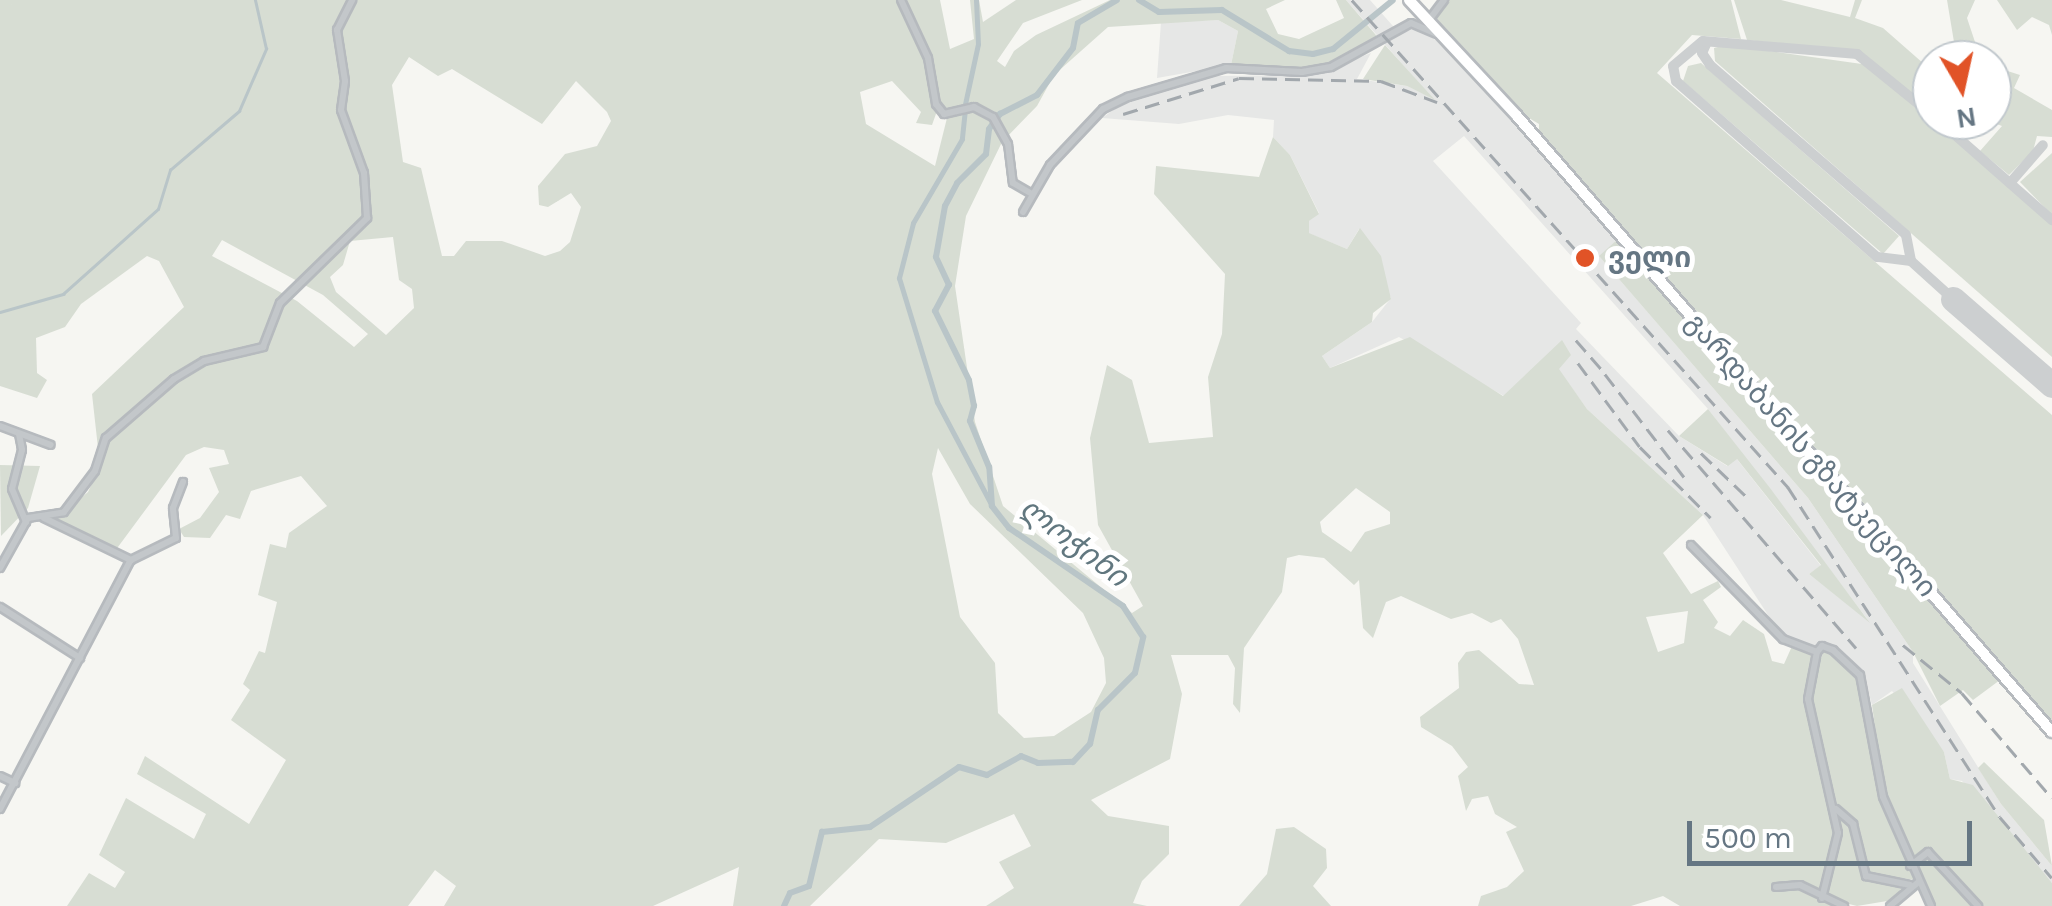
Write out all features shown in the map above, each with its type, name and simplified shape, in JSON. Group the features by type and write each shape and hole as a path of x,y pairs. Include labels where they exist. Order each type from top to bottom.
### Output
{"main road":[{"name":"გარდაბანის გზატკეცილი","path":"1408,0 1444,36 2052,732"}],"street":[{"path":"0,568 26,522 64,512 96,470 106,438 186,370 263,347 280,303 366,218 364,173 341,110 345,81 337,30 352,0"},
{"path":"901,0 928,58 936,104 944,114 974,107 994,117 1002,127 1013,184 1030,192"},
{"path":"1426,17 1444,0"},
{"path":"1024,212 1030,192 1104,109 1153,88 1248,65 1281,72 1331,67 1412,23 1444,36"},
{"path":"0,426 51,445"},
{"path":"19,434 22,450 12,489 26,522"},
{"path":"0,809 131,560 176,538 172,508 183,482"},
{"path":"44,518 131,560"},
{"path":"1691,545 1774,633 1817,652"},
{"path":"0,607 80,658"},
{"path":"1822,898 1838,850 1836,809 1808,700 1817,652 1822,646 1833,650 1863,681 1883,797 1910,867 1931,906"},
{"path":"0,776 15,783"},
{"path":"1836,809 1853,824 1866,876 1910,885"},
{"path":"1910,867 1928,852 1978,906"},
{"path":"1890,906 1910,885 1919,882"},
{"path":"1776,887 1800,886 1844,906"}],"shaded area":[{"path":"0,0 898,0 922,50 937,111 932,125 916,123 921,112 892,81 860,92 866,124 935,166 947,118 973,109 990,112 975,105 950,110 938,104 931,58 903,0 940,0 950,49 974,39 970,0 979,0 983,22 1016,0 1082,0 1023,23 997,61 1005,67 1014,51 1036,35 1110,0 1285,0 1266,9 1278,34 1299,39 1344,18 1336,0 1346,0 1381,41 1308,70 1231,65 1238,31 1218,20 1108,27 1054,75 1037,106 1002,142 966,216 955,286 975,422 1003,506 1132,613 1143,606 1098,525 1090,438 1107,365 1132,380 1149,443 1213,437 1208,377 1222,334 1225,274 1154,194 1156,166 1259,177 1273,137 1290,155 1319,214 1309,221 1309,233 1347,249 1360,228 1381,256 1391,299 1373,313 1372,322 1322,356 1330,368 1410,337 1503,396 1562,340 1571,355 1559,369 1587,409 1703,515 1663,553 1691,594 1718,581 1721,587 1703,600 1718,622 1714,628 1730,636 1743,620 1764,634 1772,661 1784,664 1793,644 1815,654 1807,697 1824,650 1860,678 1884,807 1916,880 1868,874 1854,824 1837,808 1834,791 1836,829 1819,898 1833,906 1680,906 1663,896 1631,906 1478,906 1481,896 1507,887 1524,871 1506,832 1517,827 1495,814 1488,796 1472,799 1466,811 1458,776 1468,767 1452,746 1421,727 1420,717 1459,688 1458,663 1466,652 1479,650 1519,684 1534,685 1518,639 1501,619 1491,623 1472,613 1451,619 1401,596 1386,602 1373,638 1363,628 1359,580 1354,585 1324,558 1299,555 1287,558 1282,592 1244,648 1240,713 1233,704 1235,668 1228,655 1171,655 1182,694 1170,759 1091,800 1108,816 1169,826 1169,854 1142,881 1133,903 1147,906 986,906 1014,888 999,862 1031,846 1014,814 946,843 879,839 810,906 733,906 739,867 653,906 444,906 456,886 435,870 408,906 67,906 89,873 115,888 125,872 99,855 126,798 194,839 206,814 137,774 145,756 249,824 286,760 231,720 250,690 243,684 259,651 265,653 277,602 258,595 270,544 286,548 289,533 327,506 301,476 251,491 240,519 226,515 210,538 184,537 179,529 200,518 219,492 209,468 229,464 224,450 204,447 186,455 115,551 54,521 88,492 100,466 92,394 184,307 159,261 147,256 81,304 65,327 36,338 37,373 47,380 37,398 0,386","holes":["409,57 438,76 452,69 542,124 576,81 611,121 597,146 565,154 538,186 539,205 548,207 571,193 581,207 570,242 545,256 502,241 466,241 454,256 442,256 421,168 403,162 392,85","393,237 399,280 412,289 414,308 386,335 336,292 330,277 343,265 350,241","222,240 323,295 368,334 354,347 297,301 212,256","938,448 970,504 1083,613 1104,658 1106,683 1091,712 1054,736 1024,738 998,713 995,663 960,617 932,474","1356,488 1390,512 1390,524 1365,532 1351,552 1322,532 1320,522","1688,611 1684,643 1658,652 1646,617"]},
{"path":"1346,0 1370,0 1400,34 1416,28 1455,52 1618,239 1600,257 1808,498 1913,652 1913,663 2001,804 2052,866 2052,883 1962,781 1950,779 1944,752 1892,691 1872,705 1865,679 1847,658 1783,638 1703,515 1587,409 1558,369 1562,341 1504,396 1399,337 1330,368 1322,356 1372,322 1391,298 1359,229 1347,249 1308,233 1309,221 1319,213 1290,155 1273,137 1274,120 1228,115 1179,124 1102,118 1126,101 1210,76 1315,75 1371,53 1357,79 1407,86 1432,98","holes":["1464,136 1708,409 1868,620 1809,574 1821,566 1736,458 1727,466 1679,436 1576,329 1581,323 1433,161"]},
{"path":"1446,0 1731,0 1741,39 1692,35 1657,73 2052,415 2052,729 1539,138 1539,124 1519,112 1450,38 1436,17"},
{"path":"1734,0 1781,0 1850,17 1855,0 1862,0 1855,18 1883,28 1912,53 1912,94 1860,52 1747,40"},
{"path":"1947,0 1975,0 1967,18 1974,40 1954,40"},
{"path":"1997,0 2052,0 2052,35 2049,25 2032,17 2017,30"},
{"path":"1218,20 1238,31 1231,65 1157,78 1161,22"},
{"path":"1385,45 1435,100 1407,86 1363,79"},
{"path":"1726,45 1869,65 1912,102 1912,140 1955,140 2052,224 2052,357 1715,61 1714,48"},
{"path":"1701,63 1899,236 1883,254 1683,81 1688,66"},
{"path":"2012,72 2020,75 2014,88 2052,110 2052,137 2037,136 2033,151 2009,175 1980,151 1990,140 2012,140"},
{"path":"2052,153 2052,215 2020,182"},
{"path":"1618,239 2000,680 1973,700 1963,690 1940,706 1913,652 1808,498 1599,256"},
{"path":"1708,409 1870,623 1809,574 1821,565 1737,459 1728,466 1679,436"},
{"path":"0,465 40,466 28,508 1,536"},
{"path":"1902,688 1944,752 1950,779 1973,785 2052,883 2052,906 1934,906 1883,786 1872,705"},
{"path":"1984,762 2044,820 2052,866 2001,804 1978,768"},
{"path":"1837,811 1855,830 1865,877 1901,887 1899,899 1857,906 1825,898 1838,851"},
{"path":"1294,827 1326,849 1327,868 1313,886 1331,906 1239,906 1267,874 1276,829"}],"waterway":[{"path":"0,312 63,294 158,209 170,170 239,111 266,49 255,0"},
{"path":"965,104 978,44 976,0"},
{"name":"ლოჭინი","path":"784,906 790,893 809,886 822,832 870,827 959,767 987,775 1021,756 1038,763 1073,762 1090,744 1098,710 1135,673 1143,637 1123,606 1009,528 992,506 989,467 970,421 974,406 969,380 935,311 949,285 936,257 945,206 957,183 986,154 989,129 1000,114 1037,95 1073,48 1078,23 1117,0"},
{"name":"ლოჭინი","path":"1139,0 1159,12 1222,10 1289,51 1313,54 1333,49 1393,0"},
{"path":"965,109 962,139 913,223 899,278 937,402 992,506"}],"taxiway":[{"path":"1911,261 1877,257 1676,81 1673,66 1703,41 1857,54 1912,99"},
{"path":"1707,42 1702,53 1710,65 1906,235 1911,261 1953,299"},
{"path":"1961,140 2052,220"},
{"path":"2010,183 2043,145"}],"runway":[{"path":"1953,299 2052,385"}],"railway":[{"path":"1352,0 1788,487 2000,817 2052,878"},
{"path":"1123,114 1239,78 1381,81 1437,102"},
{"path":"1576,340 1602,370"},
{"path":"1578,363 1640,447 1711,518"},
{"path":"1605,374 1684,477"},
{"path":"1668,430 1856,648"},
{"path":"1701,453 1748,498"},
{"path":"1903,645 1962,693 2052,798"}],"place":[{"name":"ველი","path":"1585,258"}]}
